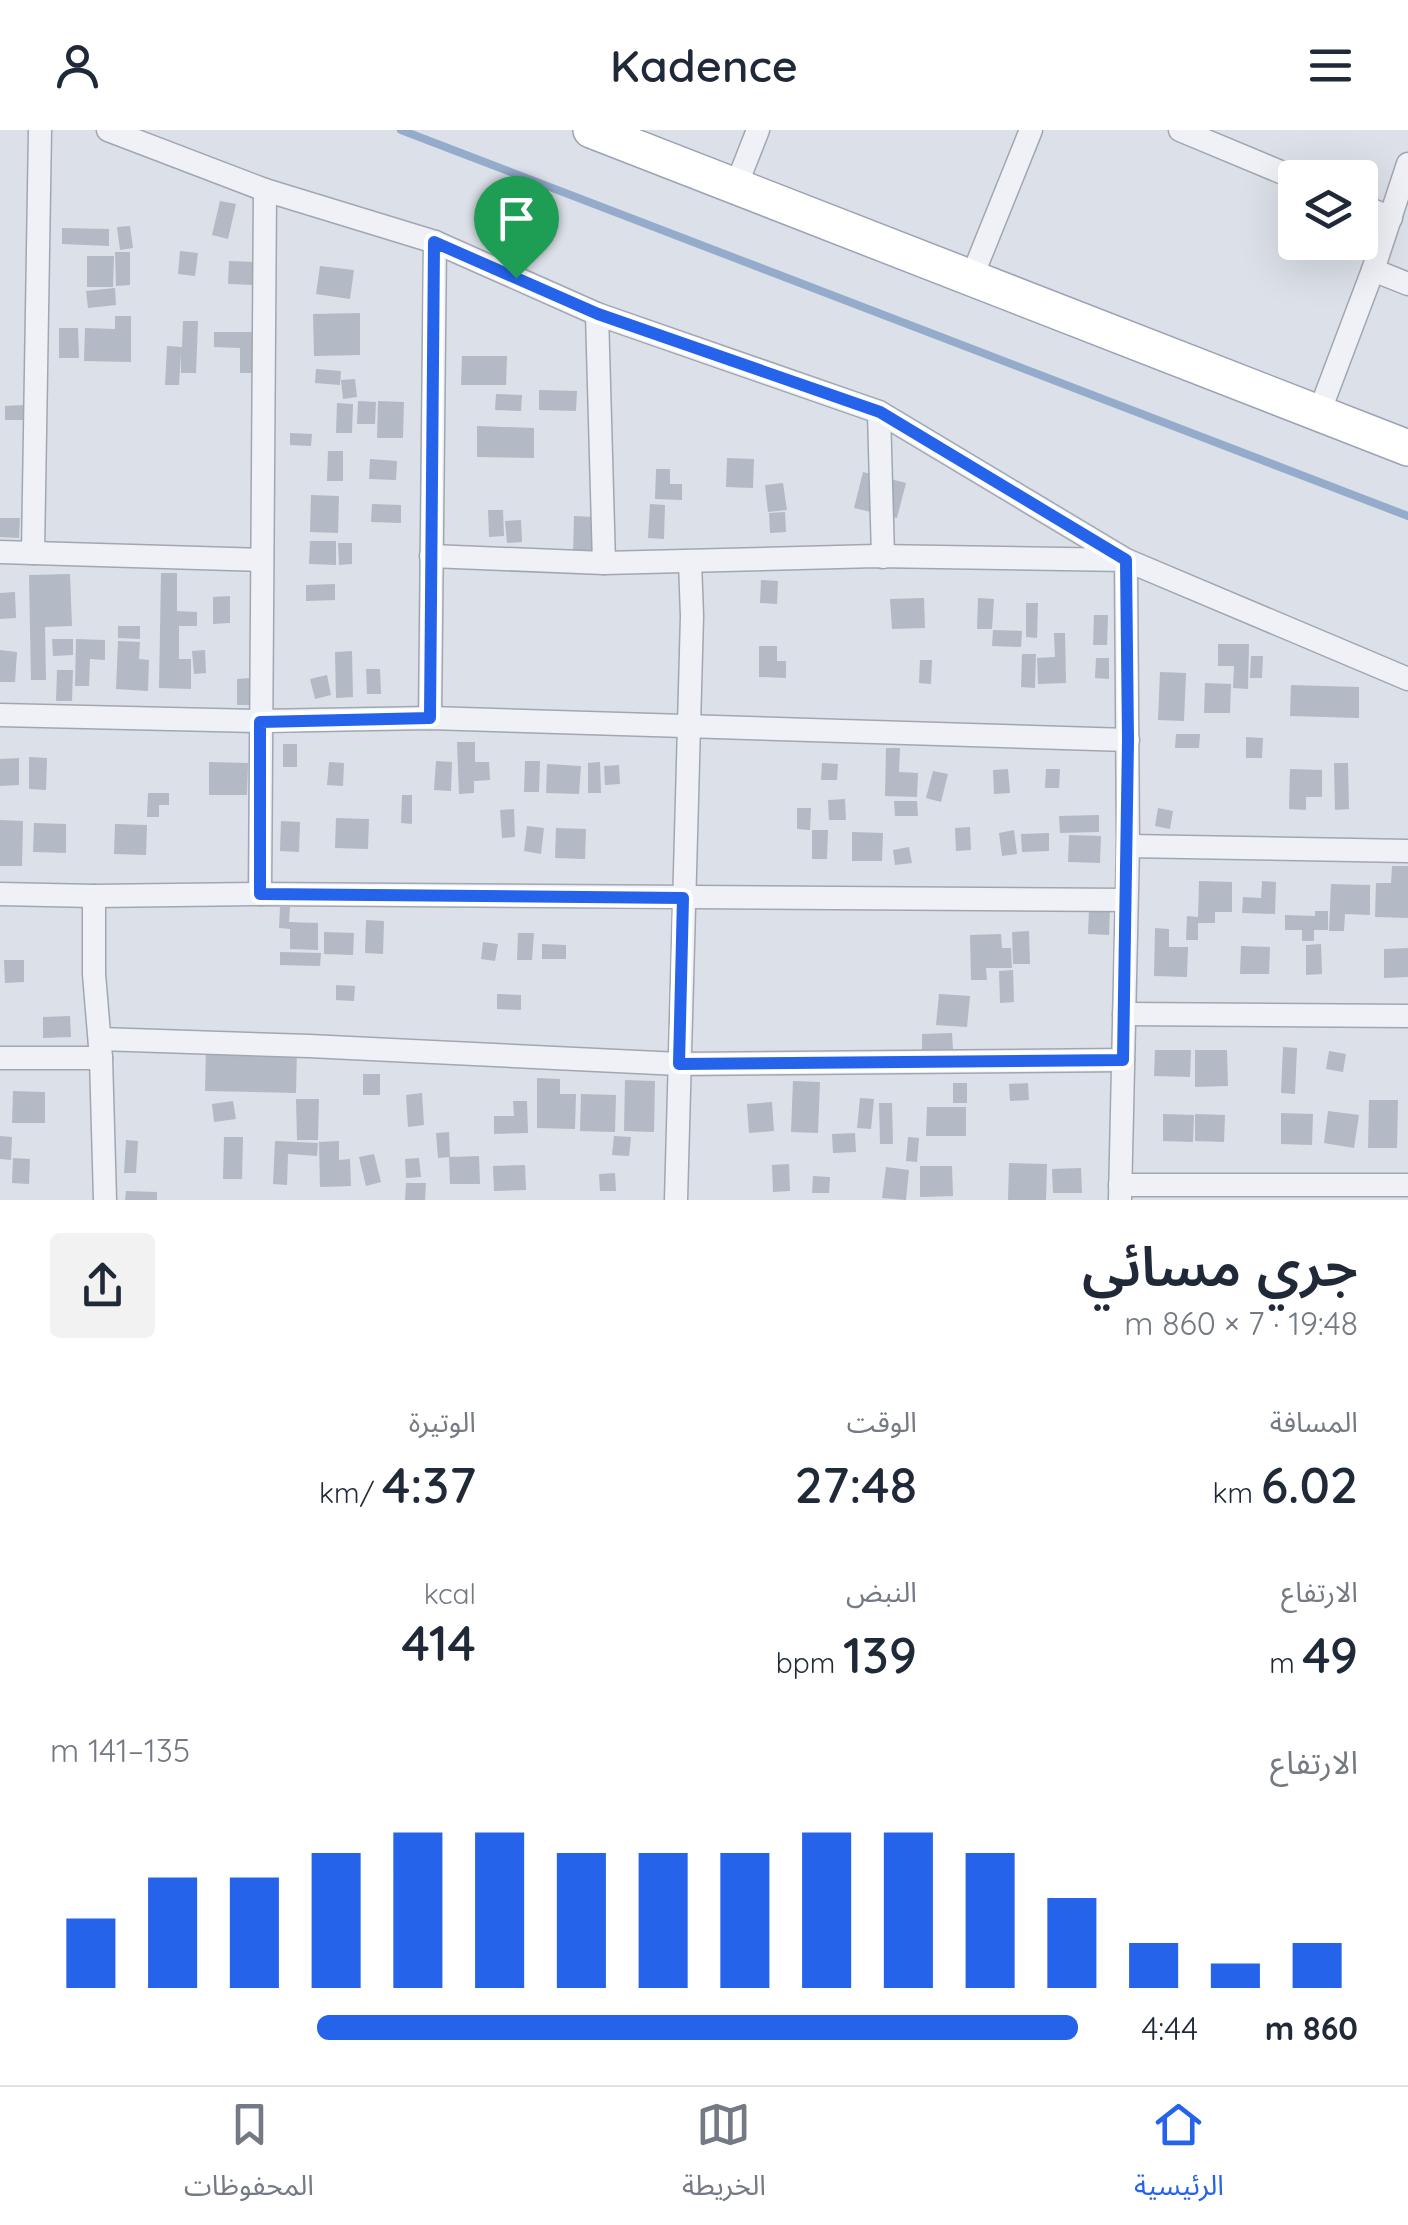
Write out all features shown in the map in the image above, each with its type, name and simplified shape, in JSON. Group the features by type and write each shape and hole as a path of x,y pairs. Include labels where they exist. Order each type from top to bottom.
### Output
{"main road":[{"path":"608,133 1408,448"}],"street":[{"path":"32,554 40,130"},
{"path":"108,130 265,190 434,242 598,314 880,412 1126,560 1408,680"},
{"path":"736,186 758,130"},
{"path":"972,279 1031,130"},
{"path":"1180,130 1278,171"},
{"path":"1319,413 1408,164"},
{"path":"260,894 265,190"},
{"path":"1378,213 1390,218"},
{"path":"430,718 434,242"},
{"path":"1373,270 1408,284"},
{"path":"598,314 604,563"},
{"path":"880,412 882,557"},
{"path":"0,552 262,560"},
{"path":"431,556 604,563 882,557 1126,560"},
{"path":"1126,560 1128,846 1120,1192 1408,1185"},
{"path":"676,1200 690,725 690,562"},
{"path":"0,715 260,722 430,718 1128,740"},
{"path":"1128,846 1408,851"},
{"path":"0,894 1126,900"},
{"path":"94,896 94,974 106,1200"},
{"path":"1124,1014 1408,1016"},
{"path":"0,1058 100,1048 328,1047 679,1064 1123,1060"}],"building":[{"path":"220,201 236,204 228,239 212,235"},
{"path":"130,226 133,248 120,250 117,227"},
{"path":"62,228 109,229 109,246 62,244"},
{"path":"180,251 198,253 195,276 178,274"},
{"path":"115,252 130,252 130,285 116,286"},
{"path":"87,256 114,256 113,287 87,287"},
{"path":"229,261 255,262 255,285 228,284"},
{"path":"320,266 354,270 350,299 316,294"},
{"path":"115,288 116,305 88,308 86,291"},
{"path":"360,313 360,355 314,356 313,314"},
{"path":"115,316 131,316 131,362 84,361 85,328 115,329"},
{"path":"183,321 198,321 196,373 181,373 181,352 179,385 165,385 167,346 182,347"},
{"path":"59,328 78,328 79,358 59,358"},
{"path":"214,332 257,332 257,373 240,373 240,348 214,347"},
{"path":"462,356 507,356 506,385 461,385"},
{"path":"316,369 341,371 340,385 315,383"},
{"path":"355,379 357,397 343,399 341,380"},
{"path":"539,390 577,391 576,411 539,410"},
{"path":"496,394 522,395 521,411 495,410"},
{"path":"358,401 376,402 375,424 357,424"},
{"path":"378,401 404,402 403,438 377,438"},
{"path":"337,403 353,404 352,433 336,433"},
{"path":"24,405 24,420 5,420 5,406"},
{"path":"477,426 534,428 534,458 477,457"},
{"path":"290,433 312,434 311,446 290,445"},
{"path":"328,451 343,451 343,481 327,481"},
{"path":"727,458 754,459 753,488 726,487"},
{"path":"370,459 397,461 396,480 369,479"},
{"path":"656,469 670,469 670,484 682,484 682,500 655,499"},
{"path":"863,472 906,483 897,518 854,508"},
{"path":"783,483 787,510 768,512 765,485"},
{"path":"311,495 339,496 338,533 310,532"},
{"path":"372,504 401,505 401,523 371,522"},
{"path":"650,504 665,505 664,539 648,538"},
{"path":"488,510 503,510 504,536 489,537"},
{"path":"785,512 786,532 770,533 769,513"},
{"path":"574,516 594,517 593,556 573,555"},
{"path":"0,518 20,518 19,538 0,537"},
{"path":"521,520 522,542 507,543 505,521"},
{"path":"310,541 336,541 336,565 309,564"},
{"path":"338,543 352,543 352,564 339,565"},
{"path":"161,573 177,573 177,611 197,612 197,626 179,626 179,659 191,659 191,689 159,688"},
{"path":"70,574 72,626 45,627 46,680 31,680 29,575"},
{"path":"761,580 778,581 777,604 760,603"},
{"path":"335,584 335,600 306,601 306,585"},
{"path":"15,592 16,618 0,619 0,593"},
{"path":"230,596 230,623 213,624 213,597"},
{"path":"924,598 925,628 892,629 890,599"},
{"path":"978,598 994,599 992,629 977,629"},
{"path":"1026,603 1038,603 1037,638 1026,637"},
{"path":"1094,615 1108,615 1107,645 1093,645"},
{"path":"118,626 140,626 140,639 118,638"},
{"path":"993,630 1022,631 1021,647 992,646"},
{"path":"1054,633 1065,633 1066,683 1038,684 1037,658 1055,657"},
{"path":"52,639 73,639 73,655 53,656"},
{"path":"76,639 105,640 105,660 90,659 89,686 75,686"},
{"path":"118,641 140,642 139,659 149,660 148,691 116,689"},
{"path":"1218,644 1249,644 1248,689 1233,688 1234,666 1218,666"},
{"path":"759,646 777,646 777,661 786,661 786,678 759,677"},
{"path":"0,650 17,652 15,682 0,682"},
{"path":"205,650 206,673 194,674 192,651"},
{"path":"352,651 353,697 336,698 335,652"},
{"path":"1022,654 1036,654 1035,688 1021,687"},
{"path":"1251,656 1263,656 1262,678 1250,678"},
{"path":"1096,658 1109,658 1109,679 1095,678"},
{"path":"920,660 932,660 931,684 919,683"},
{"path":"366,669 380,669 381,694 367,694"},
{"path":"57,670 73,670 72,701 56,701"},
{"path":"1160,672 1186,673 1184,721 1158,720"},
{"path":"327,675 331,695 315,699 310,679"},
{"path":"250,678 251,705 237,705 237,679"},
{"path":"1205,683 1231,684 1230,713 1204,713"},
{"path":"1291,685 1359,687 1359,718 1290,716"},
{"path":"1176,734 1200,734 1199,748 1175,748"},
{"path":"1246,737 1263,738 1262,758 1246,758"},
{"path":"457,742 475,742 475,762 489,762 490,780 474,781 474,793 459,794"},
{"path":"283,744 297,744 297,767 283,767"},
{"path":"886,748 900,748 899,772 918,773 917,797 885,796"},
{"path":"29,757 47,758 46,790 29,789"},
{"path":"19,758 19,785 0,786 0,759"},
{"path":"436,761 452,762 451,791 434,790"},
{"path":"525,761 540,761 539,792 524,792"},
{"path":"209,762 248,763 247,795 209,795"},
{"path":"329,762 344,763 343,786 327,785"},
{"path":"600,762 601,793 588,793 588,763"},
{"path":"822,763 838,764 837,780 821,780"},
{"path":"1334,763 1348,763 1349,809 1335,810"},
{"path":"547,764 581,766 579,794 546,793"},
{"path":"619,765 620,784 605,785 604,766"},
{"path":"1008,769 1010,793 994,794 993,770"},
{"path":"1046,769 1060,769 1059,788 1045,788"},
{"path":"1290,769 1322,770 1322,797 1306,797 1306,810 1289,809"},
{"path":"933,771 948,774 941,802 926,798"},
{"path":"148,793 169,793 169,805 159,805 159,817 147,817"},
{"path":"402,795 412,795 412,824 401,823"},
{"path":"845,799 846,820 829,820 828,800"},
{"path":"894,801 917,801 918,816 895,816"},
{"path":"797,808 811,808 810,830 797,829"},
{"path":"1158,808 1173,811 1170,829 1155,826"},
{"path":"514,809 515,837 502,838 500,810"},
{"path":"1099,815 1099,832 1060,833 1059,816"},
{"path":"336,818 369,819 368,849 335,848"},
{"path":"0,820 23,821 22,866 0,866"},
{"path":"281,821 300,822 299,852 280,851"},
{"path":"34,823 66,824 66,853 33,852"},
{"path":"115,824 147,825 146,855 114,854"},
{"path":"527,826 544,828 541,854 524,851"},
{"path":"970,827 971,850 956,851 955,828"},
{"path":"556,828 586,829 585,859 555,858"},
{"path":"812,830 828,830 827,859 812,859"},
{"path":"1014,830 1017,854 1002,856 999,833"},
{"path":"852,832 883,833 882,861 852,861"},
{"path":"1049,833 1049,851 1022,852 1021,834"},
{"path":"1069,835 1101,836 1100,863 1068,862"},
{"path":"909,847 912,863 895,865 893,850"},
{"path":"1392,866 1408,866 1408,918 1375,917 1376,883 1391,883"},
{"path":"1199,881 1232,882 1232,912 1215,912 1215,923 1198,923 1198,940 1186,940 1187,916 1198,917"},
{"path":"1262,881 1276,882 1275,914 1242,913 1243,897 1261,898"},
{"path":"1331,884 1370,885 1370,915 1345,914 1344,931 1329,931"},
{"path":"280,907 290,907 289,922 318,923 318,950 290,949 290,929 279,928"},
{"path":"1089,908 1110,909 1109,935 1088,934"},
{"path":"1315,911 1328,911 1328,930 1314,930 1314,941 1302,941 1302,930 1285,930 1285,915 1315,916"},
{"path":"366,920 384,921 383,954 365,953"},
{"path":"1155,928 1169,929 1169,947 1188,947 1187,977 1154,976"},
{"path":"1029,931 1030,964 1013,964 1012,932"},
{"path":"324,932 354,933 353,955 324,954"},
{"path":"518,933 534,933 532,960 517,960"},
{"path":"1001,934 1002,948 1011,948 1012,968 986,968 987,980 971,980 970,935"},
{"path":"483,942 498,944 495,961 481,959"},
{"path":"542,944 566,945 566,959 542,959"},
{"path":"1321,944 1322,974 1306,975 1306,945"},
{"path":"1241,946 1270,947 1269,974 1240,974"},
{"path":"1408,948 1408,977 1384,978 1384,949"},
{"path":"280,952 321,953 320,966 280,965"},
{"path":"4,960 24,960 24,982 5,983"},
{"path":"1013,970 1014,1002 1000,1003 999,971"},
{"path":"336,985 355,986 354,1001 336,1000"},
{"path":"497,994 521,995 521,1010 497,1009"},
{"path":"939,994 970,996 967,1027 936,1025"},
{"path":"70,1016 71,1037 43,1038 43,1017"},
{"path":"952,1033 953,1049 922,1050 922,1034"},
{"path":"206,1045 297,1047 296,1093 205,1091"},
{"path":"1283,1047 1297,1048 1295,1094 1281,1093"},
{"path":"1155,1050 1191,1050 1190,1077 1154,1076"},
{"path":"1195,1050 1227,1050 1228,1086 1195,1087"},
{"path":"1329,1051 1346,1054 1343,1072 1326,1069"},
{"path":"363,1074 380,1074 380,1095 363,1095"},
{"path":"537,1078 560,1079 560,1094 576,1094 575,1129 537,1128"},
{"path":"625,1080 655,1081 654,1132 624,1131"},
{"path":"793,1081 820,1082 818,1133 791,1132"},
{"path":"953,1083 967,1083 967,1103 953,1103"},
{"path":"1028,1083 1029,1100 1010,1101 1009,1084"},
{"path":"13,1091 45,1092 45,1123 12,1123"},
{"path":"422,1093 424,1125 408,1127 406,1095"},
{"path":"581,1094 616,1095 615,1132 580,1131"},
{"path":"860,1098 874,1099 871,1129 857,1128"},
{"path":"296,1099 319,1099 318,1140 297,1140"},
{"path":"1369,1100 1398,1100 1397,1148 1368,1148"},
{"path":"233,1101 236,1119 214,1122 212,1104"},
{"path":"513,1101 527,1101 528,1133 494,1134 494,1116 514,1116"},
{"path":"772,1102 774,1131 749,1133 747,1104"},
{"path":"879,1103 892,1103 893,1144 880,1144"},
{"path":"927,1107 966,1107 966,1136 926,1136"},
{"path":"1328,1111 1359,1115 1354,1148 1324,1143"},
{"path":"1281,1113 1313,1114 1312,1145 1281,1144"},
{"path":"1163,1114 1194,1115 1193,1142 1163,1141"},
{"path":"1195,1114 1225,1115 1224,1142 1195,1141"},
{"path":"449,1132 450,1157 438,1158 436,1133"},
{"path":"855,1133 856,1152 833,1153 832,1134"},
{"path":"0,1136 12,1137 11,1160 0,1159"},
{"path":"614,1136 631,1137 629,1156 612,1155"},
{"path":"224,1137 243,1137 242,1179 223,1179"},
{"path":"908,1137 919,1138 917,1162 906,1161"},
{"path":"126,1140 138,1141 136,1173 124,1173"},
{"path":"275,1141 318,1143 317,1156 288,1154 287,1185 273,1184"},
{"path":"339,1141 339,1160 350,1159 351,1186 320,1187 319,1142"},
{"path":"374,1154 381,1182 366,1186 359,1157"},
{"path":"479,1156 480,1184 450,1184 449,1157"},
{"path":"13,1158 30,1159 29,1184 12,1183"},
{"path":"419,1158 421,1177 406,1178 405,1159"},
{"path":"1009,1163 1047,1164 1046,1200 1008,1200"},
{"path":"789,1164 790,1191 773,1192 772,1165"},
{"path":"525,1165 526,1190 494,1191 493,1166"},
{"path":"920,1166 952,1166 953,1196 920,1197"},
{"path":"886,1167 909,1170 906,1200 882,1198"},
{"path":"1081,1168 1082,1193 1053,1193 1052,1169"},
{"path":"615,1173 616,1191 600,1191 599,1174"},
{"path":"813,1176 830,1177 829,1193 812,1193"},
{"path":"406,1183 426,1183 425,1200 405,1200"},
{"path":"126,1191 157,1192 157,1200 125,1200"}],"waterway":[{"path":"401,130 1408,516"}],"route":[{"path":"434,242 516,278 598,314 880,412 1126,560 1128,846 1123,1060 679,1064 683,898 260,894 260,722 430,718 434,242"}]}
